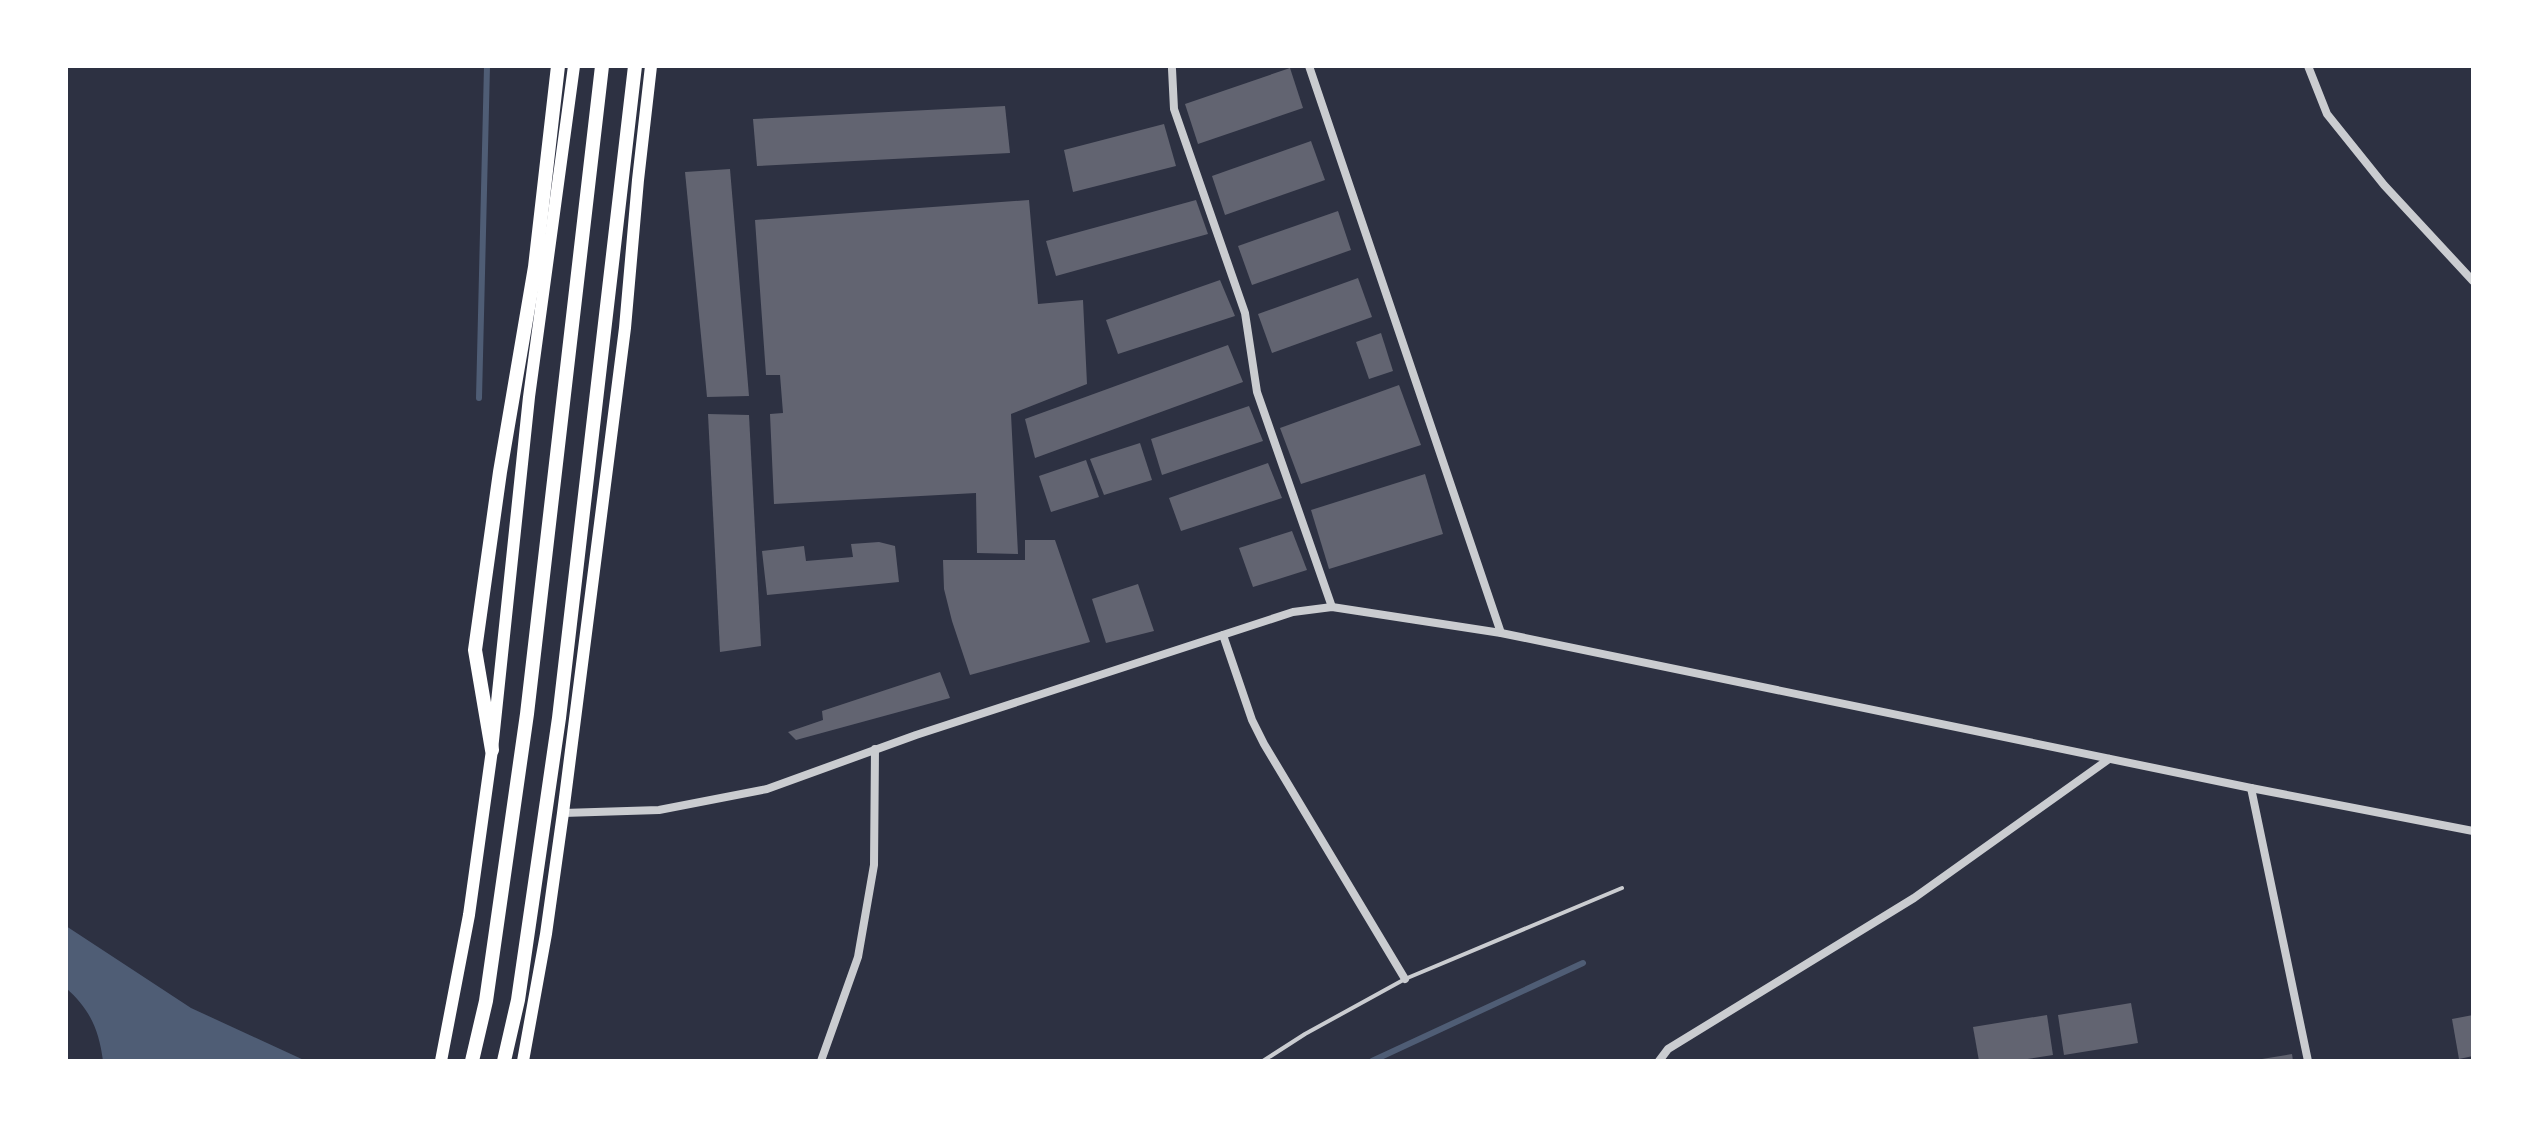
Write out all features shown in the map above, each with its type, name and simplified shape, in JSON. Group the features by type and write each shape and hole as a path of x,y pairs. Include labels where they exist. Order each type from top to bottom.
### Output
{"highway":[{"path":"492,750 475,650 500,472 535,267 558,66"},
{"path":"472,1061 486,1001 527,714 602,66"},
{"path":"504,1061 518,1000 559,718 635,66"}],"main road":[{"path":"441,1061 469,915 492,750 529,397 574,66"},
{"path":"523,1061 546,934 563,813 625,328 651,66"}],"street":[{"path":"1309,66 1501,633"},
{"path":"2308,66 2327,114 2384,185 2473,281"},
{"path":"1172,69 1174,109 1245,313 1257,392 1332,607"},
{"path":"563,813 659,810 767,789 875,749 1293,612 1332,607 1501,633 2473,831"},
{"path":"1223,635 1252,720 1264,744 1405,979"},
{"path":"821,1061 858,957 874,865 875,749"},
{"path":"1659,1061 1668,1049 1914,898 2109,759"},
{"path":"2251,788 2308,1061"}],"lane":[{"path":"1263,1061 1405,979 1622,888"}],"water":[{"path":"66,926 191,1008 306,1061 103,1061 92,1021 66,988"}],"building":[{"path":"1290,68 1303,108 1198,144 1185,104"},
{"path":"1005,106 1010,153 757,166 753,119"},
{"path":"1164,124 1176,166 1073,192 1064,150"},
{"path":"1311,141 1325,180 1225,215 1212,176"},
{"path":"730,169 749,396 707,397 685,172"},
{"path":"1029,200 1038,304 1083,300 1087,384 1011,414 1018,554 977,553 976,493 774,504 770,414 783,413 780,375 766,375 755,220"},
{"path":"1196,200 1208,234 1056,276 1046,241"},
{"path":"1338,211 1351,250 1252,285 1238,246"},
{"path":"1358,278 1372,317 1272,353 1258,314"},
{"path":"1220,280 1235,316 1118,354 1106,320"},
{"path":"1381,333 1393,371 1369,379 1356,342"},
{"path":"1228,345 1243,382 1035,458 1025,419"},
{"path":"1399,385 1421,445 1301,484 1280,428"},
{"path":"1249,406 1263,441 1162,475 1151,439"},
{"path":"708,414 749,415 761,646 720,652"},
{"path":"1140,443 1152,480 1104,495 1090,459"},
{"path":"1086,460 1099,497 1051,512 1039,476"},
{"path":"1268,463 1282,498 1181,531 1169,498"},
{"path":"1425,474 1443,534 1329,569 1311,510"},
{"path":"1292,531 1307,570 1253,587 1239,548"},
{"path":"1025,540 1055,540 1090,642 970,675 944,589 943,560 1025,560"},
{"path":"879,542 895,546 899,582 767,595 762,551 804,546 806,561 853,557 851,544"},
{"path":"1138,584 1154,631 1106,643 1092,599"},
{"path":"940,672 950,698 796,740 788,732 823,720 822,711"},
{"path":"2131,1003 2138,1043 2064,1055 2058,1015"},
{"path":"2047,1015 2053,1055 2015,1061 1979,1061 1973,1027"},
{"path":"2473,1015 2473,1056 2459,1059 2452,1019"},
{"path":"2292,1054 2293,1061 2262,1059"}],"waterway":[{"path":"479,398 487,66"},
{"path":"1372,1061 1583,963"}]}
